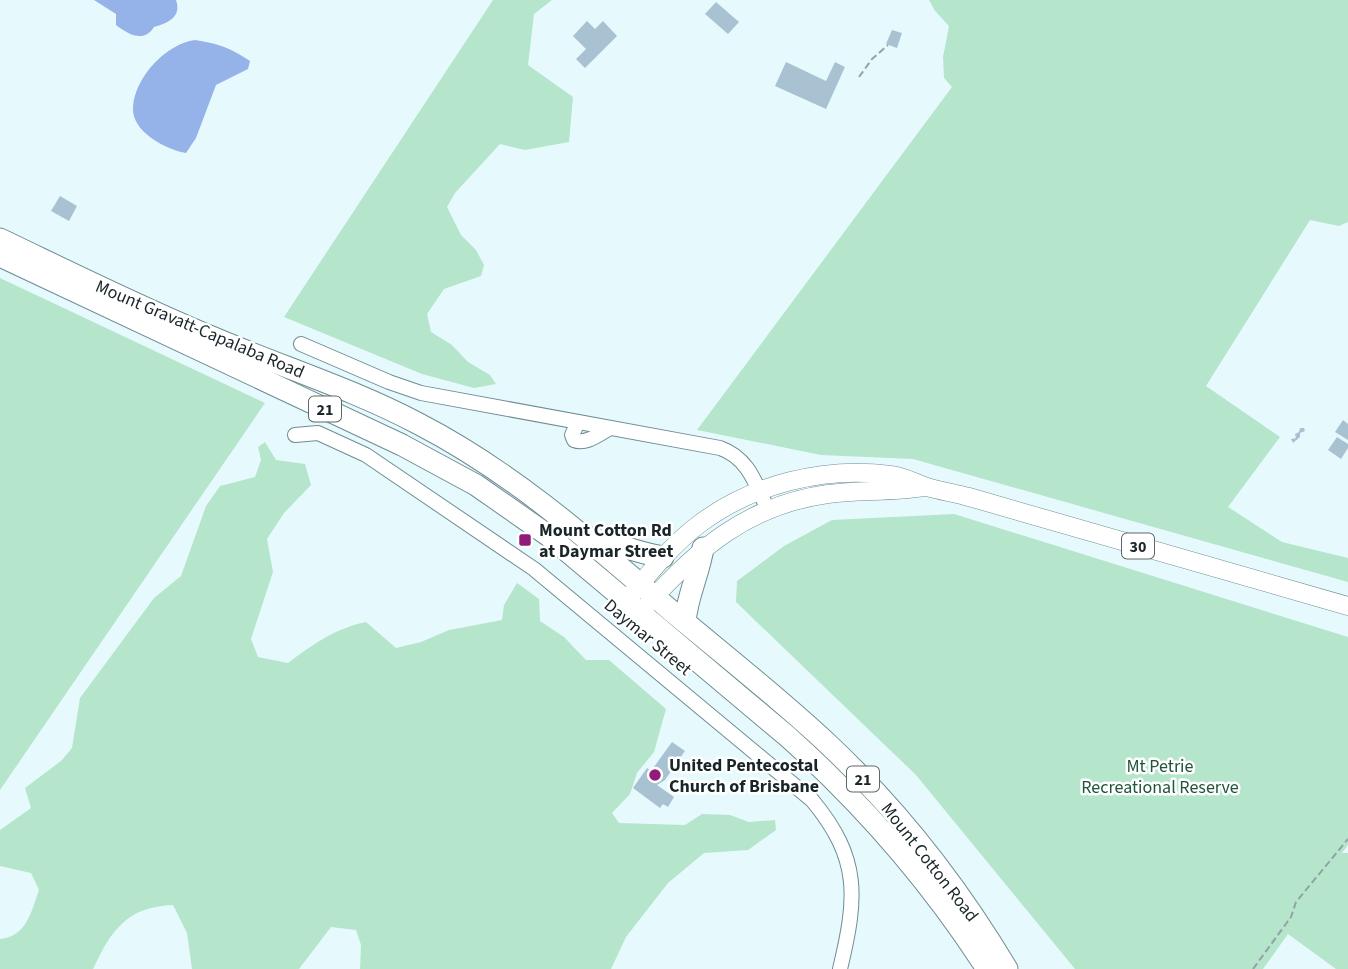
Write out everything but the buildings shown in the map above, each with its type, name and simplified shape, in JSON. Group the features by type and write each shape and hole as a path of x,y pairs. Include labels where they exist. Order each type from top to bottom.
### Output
{"highway":[{"name":"Mount Gravatt-Capalaba Road","path":"0,239 213,338 347,390 421,424 497,470 541,502 648,590"},
{"name":"Mount Gravatt-Capalaba Road","path":"0,256 427,458 476,485 526,519 633,607"},
{"path":"583,536 612,541 639,552 663,557"},
{"path":"685,622 687,603 700,570 703,548"},
{"name":"Mount Cotton Road","path":"648,590 803,722 875,792 947,878 1007,969"},
{"name":"Mount Cotton Road","path":"633,607 787,736 852,797 915,870 987,969"}],"main road":[{"name":"30","path":"648,590 663,557 711,516 759,491 803,478 856,472 895,475 927,487 969,496 1348,606"},
{"name":"30","path":"648,590 737,525 768,510 827,494 895,492 927,487"},
{"path":"633,607 648,590"}],"street":[{"name":"Mount Gravatt-Capalaba Road","path":"301,344 382,380 421,393 726,450 738,456 745,464 768,510"},
{"name":"Daymar Street","path":"295,435 318,433 366,455 534,569 812,800 828,820 842,845 849,871 852,919 840,969"}],"path":[{"path":"859,76 872,59 888,45"},
{"path":"1253,969 1291,917 1296,902 1348,839"}],"green space":[{"path":"493,0 552,0 534,14 528,65 573,97 569,142 525,150 500,144 455,193 447,207 461,235 476,250 484,265 481,276 444,289 427,314 431,332 452,345 468,362 490,375 496,384 474,388 422,374 284,317"},
{"path":"929,0 1348,0 1348,222 1339,226 1310,220 1206,386 1280,437 1228,507 1282,542 1348,558 1348,582 913,459 821,455 697,430 952,87 944,78 943,57 949,26"},
{"path":"0,278 265,403 0,790"},
{"path":"265,442 276,460 305,464 311,485 284,513 267,539 273,572 251,639 258,657 288,663 334,633 366,622 396,648 421,642 449,630 502,620 504,605 517,583 539,599 540,621 564,637 586,660 609,660 666,709 654,752 637,773 630,794 612,813 619,823 685,825 702,814 730,815 749,822 775,820 776,830 748,850 704,853 668,883 626,937 611,969 360,969 361,945 356,930 331,927 299,969 192,969 187,933 173,905 144,910 122,923 93,969 0,969 0,939 16,933 27,922 39,890 31,873 0,866 0,830 31,808 25,788 61,761 72,748 80,698 154,598 181,576 206,506 220,486 255,477 261,460 258,447"},
{"name":"Mt Petrie Recreational Reserve","path":"954,514 1348,637 1348,845 1342,853 1348,853 1348,969 1336,969 1288,934 1263,969 1075,969 916,775 736,602 737,581 784,546 832,520"}],"water":[{"path":"94,0 176,0 177,11 169,21 154,27 146,35 136,36 116,25 116,14"},
{"path":"195,40 224,47 250,61 248,69 216,85 196,138 186,153 160,144 144,132 134,116 133,107 139,84 154,64 173,48"}],"place":[{"name":"Mount Cotton Rd at Daymar Street","path":"525,540"},
{"name":"United Pentecostal Church of Brisbane","path":"655,775"}]}
